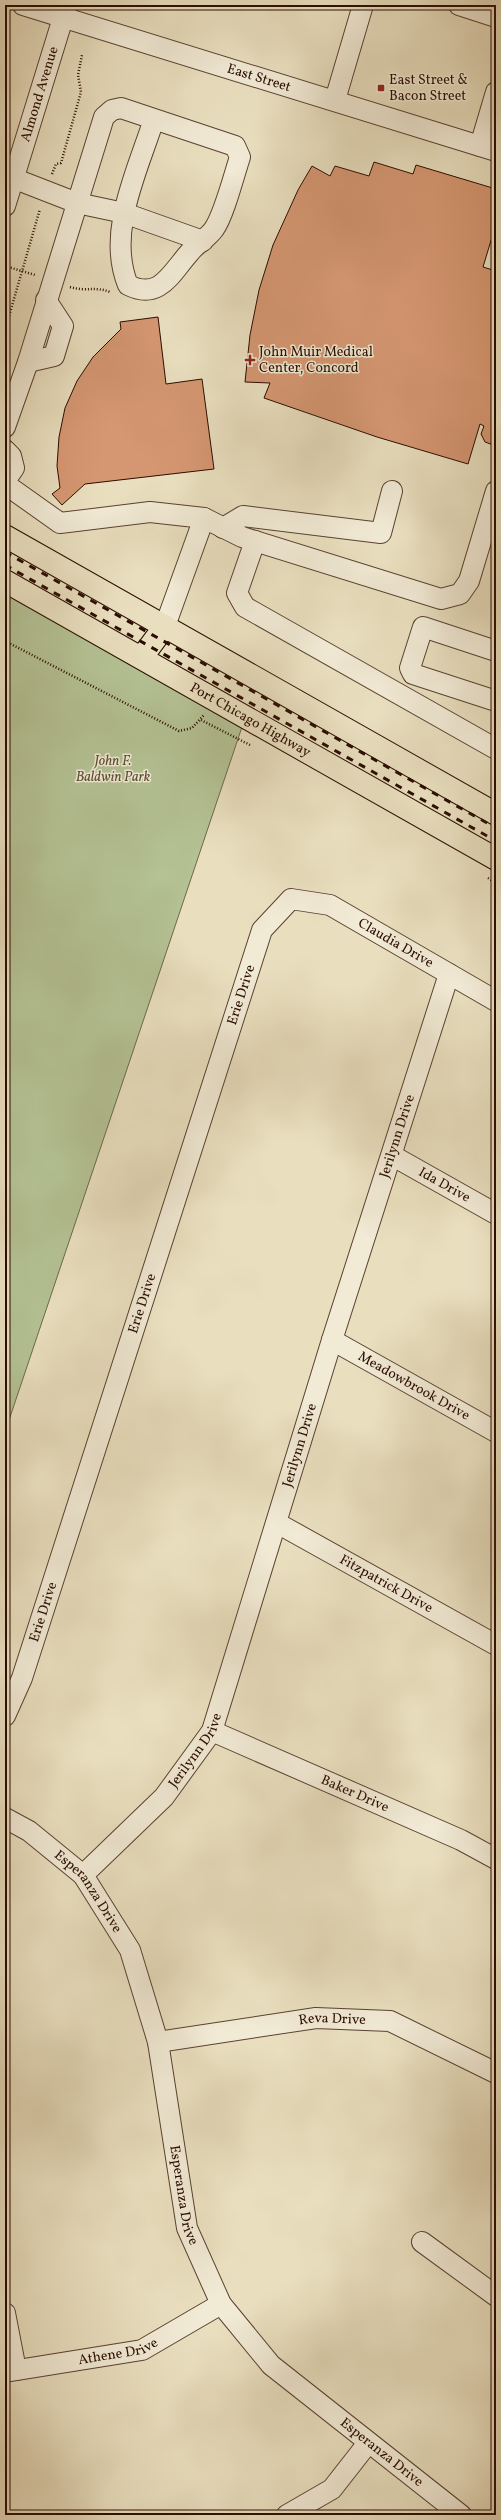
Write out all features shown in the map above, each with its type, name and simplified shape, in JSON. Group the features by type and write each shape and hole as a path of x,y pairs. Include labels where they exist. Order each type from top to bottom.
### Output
{"main road":[{"path":"5,536 496,814"},
{"name":"Port Chicago Highway","path":"5,581 142,657 215,701 496,860"},
{"path":"142,657 165,626"}],"street":[{"name":"East Street","path":"23,5 66,11 335,100 488,148"},
{"path":"335,100 363,5"},
{"path":"459,5 496,17"},
{"name":"Almond Avenue","path":"5,206 9,177 66,11"},
{"path":"488,148 496,92"},
{"path":"5,427 28,362 54,356 63,326 46,300 104,117 112,110 121,108 154,119 235,146 239,151 240,157 215,228 191,251 165,282 152,290 140,291 128,285 122,270 124,214 154,119"},
{"path":"9,177 77,203 124,214 203,241"},
{"path":"5,450 11,456 14,468 5,483 60,523 150,512 204,518 223,528 255,541 441,599 460,594 469,581 496,491"},
{"path":"223,528 243,516 381,533 392,492"},
{"path":"165,626 204,518"},
{"path":"255,541 237,593 245,608 496,749"},
{"path":"496,651 422,628 410,668 412,674 496,701"},
{"name":"Claudia Drive","path":"291,899 330,905 496,1001"},
{"name":"Erie Drive","path":"5,1716 22,1678 262,930 291,899"},
{"name":"Jerilynn Drive","path":"83,1875 164,1797 212,1731 332,1340 393,1156 449,974"},
{"name":"Ida Drive","path":"393,1156 496,1214"},
{"name":"Meadowbrook Drive","path":"332,1340 496,1432"},
{"name":"Fitzpatrick Drive","path":"277,1523 496,1645"},
{"name":"Baker Drive","path":"212,1731 461,1840 496,1859"},
{"name":"Esperanza Drive","path":"5,1818 29,1832 83,1875 130,1950 158,2042 187,2228 221,2304 271,2365 461,2515"},
{"name":"Reva Drive","path":"158,2042 316,2018 390,2021 496,2073"},
{"path":"422,2242 496,2296"},
{"name":"Athene Drive","path":"11,2371 142,2350 221,2304"},
{"path":"5,2313 11,2371"},
{"path":"287,2515 332,2489 368,2443"}],"path":[{"path":"5,266 83,291 103,289 116,294"},
{"path":"5,641 179,731 192,728 215,701"}],"green space":[{"name":"John F. Baldwin Park","path":"5,581 245,718 5,1432"}],"building":[{"path":"374,162 413,174 416,165 496,189 496,224 483,267 496,271 496,446 485,442 481,434 484,426 480,424 468,464 377,437 264,398 270,383 245,382 250,335 259,290 273,245 298,190 312,166 330,176 335,166 369,176"},
{"path":"158,317 166,384 202,379 214,469 85,484 62,505 52,494 60,488 57,466 59,437 65,408 77,381 93,357 121,329 120,322"}],"railway":[{"path":"5,552 496,828"},
{"path":"5,565 496,841"}],"place":[{"name":"East Street & Bacon Street","path":"381,88"},
{"name":"John Muir Medical Center, Concord","path":"250,360"}]}
